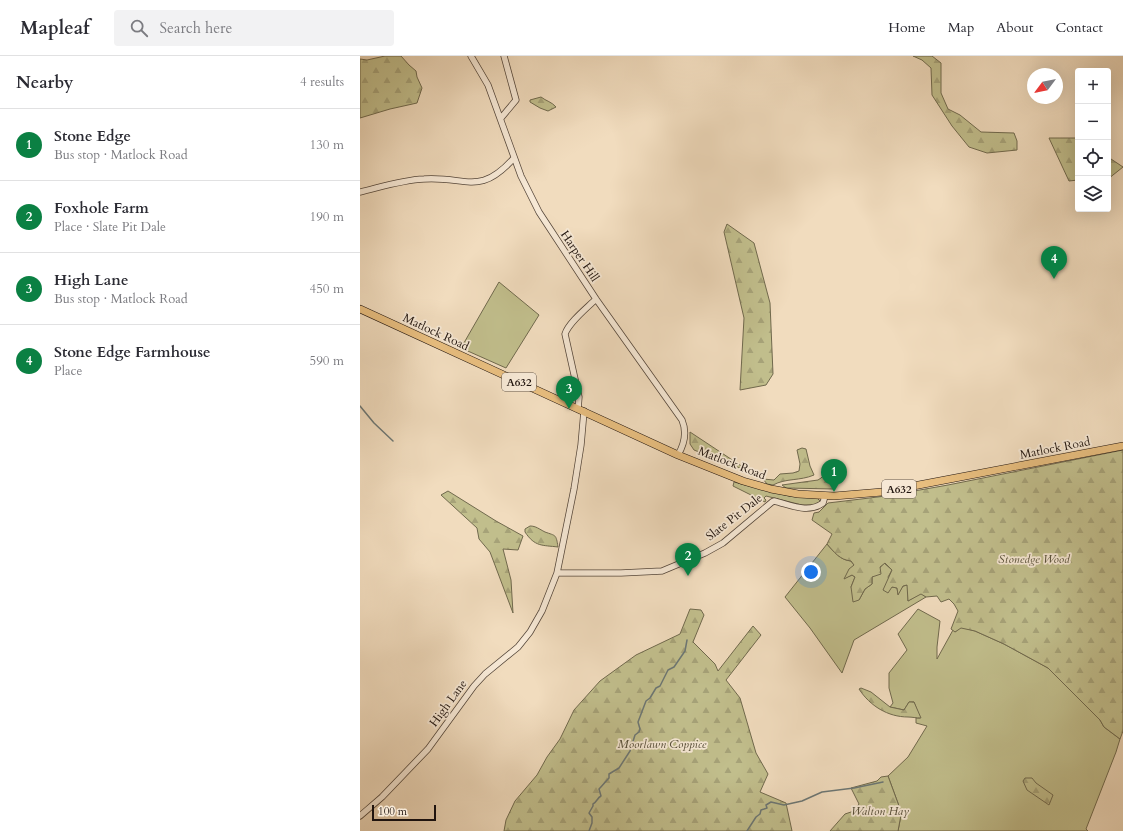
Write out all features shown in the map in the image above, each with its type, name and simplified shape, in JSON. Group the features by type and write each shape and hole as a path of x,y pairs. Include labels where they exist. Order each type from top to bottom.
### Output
{"main road":[{"name":"Matlock Road","path":"360,309 678,454 743,481 771,489 798,494 825,496 882,492 1123,446"}],"street":[{"name":"Harper Hill","path":"471,56 488,85 521,176 539,212 596,298 682,420 686,428 685,438 678,454"},
{"path":"501,118 516,100 504,56"},
{"path":"360,192 424,179 446,179 472,183 484,181 493,177 504,169 514,158"},
{"name":"High Lane","path":"360,816 428,749 474,686 485,674 518,647 530,632 542,611 557,573 574,489 581,445 581,410 565,334 571,324 596,298"},
{"name":"Slate Pit Dale","path":"557,573 621,573 662,571 705,553 723,543 774,501 804,509 817,508 824,503 825,496"}],"green space":[{"path":"385,56 401,56 416,71 422,88 417,103 360,118 360,59 367,60"},
{"path":"913,56 932,56 941,63 941,93 948,109 960,115 981,132 1014,133 1017,141 1017,150 987,153 969,147 952,126 932,95 931,68 922,60"},
{"path":"541,97 556,107 548,111 530,102 530,100"},
{"path":"1049,138 1075,138 1075,180 1069,181"},
{"path":"1111,159 1123,167 1111,177"},
{"path":"727,224 754,243 770,303 773,374 766,385 740,390 744,318 724,232"},
{"path":"499,282 539,315 506,368 461,348"},
{"path":"690,432 752,473 694,450 690,444"},
{"path":"802,448 806,449 814,475 783,481 773,485 767,484 763,479 774,480 780,474 799,471 800,464 797,450"},
{"name":"Stonedge Wood","path":"1123,450 1123,731 1120,739 1104,727 1100,720 1048,668 1004,644 975,631 961,628 955,632 951,629 958,611 949,599 941,602 937,596 926,597 921,594 908,601 907,585 903,586 898,595 897,588 892,587 888,593 883,590 892,570 885,563 880,567 881,574 872,577 872,584 865,589 859,600 853,602 851,587 855,577 852,575 844,579 849,569 854,565 851,561 840,557 832,550 827,544 832,534 812,520 814,513 819,512 828,503 886,496 948,485"},
{"path":"824,475 834,489 786,488 782,485 818,480"},
{"path":"734,482 789,496 817,498 820,501 816,505 802,505 766,496 764,498 766,500 765,502 733,486"},
{"path":"448,491 523,536 518,550 503,549 511,580 513,613 490,552 479,539 477,528 441,495"},
{"path":"530,526 536,527 555,536 558,547 539,544 532,540 525,532 525,529"},
{"path":"827,544 838,555 851,561 854,565 845,578 852,575 855,577 851,587 859,600 865,589 872,584 872,577 884,563 892,570 888,577 892,587 897,588 898,594 903,586 908,585 908,601 921,593 926,597 854,640 842,673 810,628 785,597"},
{"name":"Moorlawn Coppice","path":"690,609 701,610 704,615 693,642 715,664 718,671 753,626 761,635 726,680 740,698 756,753 768,774 760,792 786,803 792,831 504,831 506,820 515,801 537,775 547,757 560,739 574,710 600,681 636,655 680,634"},
{"path":"918,609 940,621 937,659 953,630 955,632 961,627 975,631 1004,644 1048,668 1100,720 1104,727 1120,739 1086,829 1088,831 898,831 901,815 888,776 908,757 927,726 916,723 916,718 920,718 914,702 909,702 904,710 890,707 893,703 889,688 889,673 907,650 898,634"},
{"path":"861,688 871,692 890,707 904,710 909,702 914,702 921,718 887,713 868,701 859,689"},
{"name":"Walton Hay","path":"888,776 901,815 898,831 830,831 845,814 854,811 859,804 851,788 877,781 881,777"},
{"path":"1025,778 1032,778 1036,783 1053,795 1049,805 1027,790 1023,781"}],"waterway":[{"path":"360,406 374,423 393,441"},
{"path":"589,831 592,823 592,817 589,813 593,804 601,796 599,789 609,778 609,774 619,768 630,751 635,735 640,729 638,722 646,701 650,698 656,688 660,686 668,670 674,667 685,651 687,640"},
{"path":"747,831 756,817 760,814 761,810 767,808 766,805 771,802 784,805 802,801 822,792 854,788 883,782"}],"place":[{"name":"Stone Edge Farmhouse","path":"1054,279"},
{"name":"High Lane","path":"569,409"},
{"name":"Stone Edge","path":"834,492"},
{"name":"Foxhole Farm","path":"688,576"}]}
